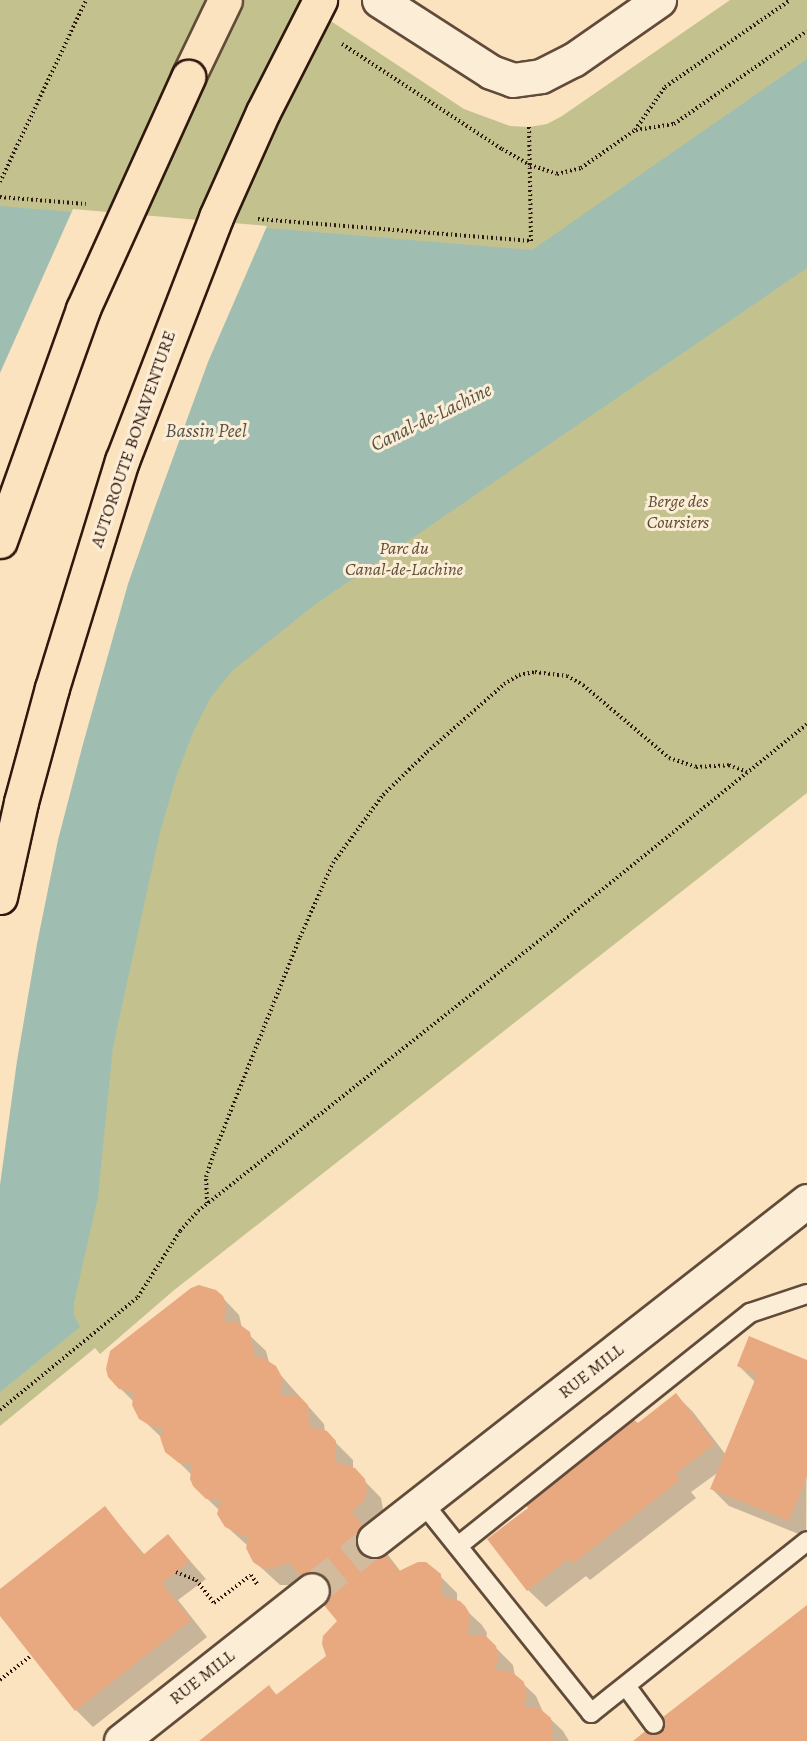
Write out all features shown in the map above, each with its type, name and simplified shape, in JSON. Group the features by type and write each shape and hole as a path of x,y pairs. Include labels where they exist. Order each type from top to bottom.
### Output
{"highway":[{"path":"0,541 83,309 120,221 225,0"},
{"name":"AUTOROUTE BONAVENTURE","path":"0,897 21,802 56,677 126,451 216,218 263,112 320,0"}],"street":[{"path":"379,0 491,72 513,80 541,76 573,60 659,0"},
{"name":"RUE MILL","path":"374,1540 807,1201"},
{"name":"RUE MILL","path":"121,1741 312,1590"}],"lane":[{"path":"458,1546 750,1314 807,1294"},
{"path":"423,1503 591,1713 807,1540"},
{"path":"626,1686 654,1724"}],"path":[{"path":"0,182 86,0"},
{"path":"340,43 530,165 557,174 581,168 635,130 665,87 790,0"},
{"path":"635,130 674,124 807,31"},
{"path":"255,219 531,241 529,127"},
{"path":"0,197 90,205"},
{"path":"207,1203 206,1177 214,1153 300,937 333,863 384,795 427,752 497,689 519,675 535,672 567,676 583,685 669,758 696,767 729,765 747,772"},
{"path":"0,1410 138,1297 180,1231 207,1203 807,724"},
{"path":"176,1572 196,1580 214,1603 250,1575 260,1587"},
{"path":"0,1680 31,1656"}],"green space":[{"name":"Parc du Canal-de-Lachine","path":"0,0 299,0 464,109 510,126 529,127 547,124 562,116 730,0 807,0 807,793 173,1291 100,1354 95,1348 0,1426"}],"water":[{"name":"Bassin Peel","path":"807,59 807,268 313,606 232,671 211,697 195,728 177,774 160,832 113,1047 98,1197 74,1303 74,1315 80,1327 0,1392 0,206 532,250"}],"pier":[{"path":"73,209 267,226 208,362 155,507 128,584 83,744 58,840 37,944 17,1061 0,1185 0,373"}],"building":[{"path":"199,1285 216,1290 223,1296 226,1304 224,1322 235,1321 250,1332 255,1358 263,1358 276,1366 283,1379 280,1392 282,1395 298,1395 308,1405 309,1427 327,1431 336,1441 336,1462 355,1468 365,1479 367,1491 364,1500 352,1512 399,1571 418,1562 426,1562 441,1574 441,1596 460,1601 465,1606 470,1614 468,1632 470,1635 485,1635 496,1646 499,1658 495,1668 512,1672 524,1682 527,1696 524,1703 526,1707 539,1708 551,1718 553,1741 199,1741 269,1685 276,1695 326,1656 322,1644 323,1636 337,1621 289,1562 272,1569 262,1568 253,1562 246,1548 249,1535 241,1535 225,1527 217,1514 221,1501 206,1499 193,1486 190,1479 192,1463 179,1463 165,1452 160,1437 164,1428 151,1426 139,1419 132,1405 134,1392 119,1389 108,1377 106,1369 110,1351 191,1288"},
{"path":"749,1336 807,1360 807,1477 789,1521 710,1489 757,1375 737,1366"},
{"path":"676,1393 715,1444 675,1474 680,1480 572,1564 568,1559 527,1591 487,1539 528,1508 526,1505 634,1420 638,1423"},
{"path":"105,1506 143,1555 168,1534 190,1561 162,1583 191,1620 75,1711 0,1616 0,1589"},
{"path":"807,1605 807,1741 633,1741 654,1724"}],"tunnel":[{"path":"312,1590 374,1540"}],"water label":[{"name":"Canal-de-Lachine","path":"431,417"}],"park label":[{"name":"Berge des Coursiers","path":"678,512"}]}
